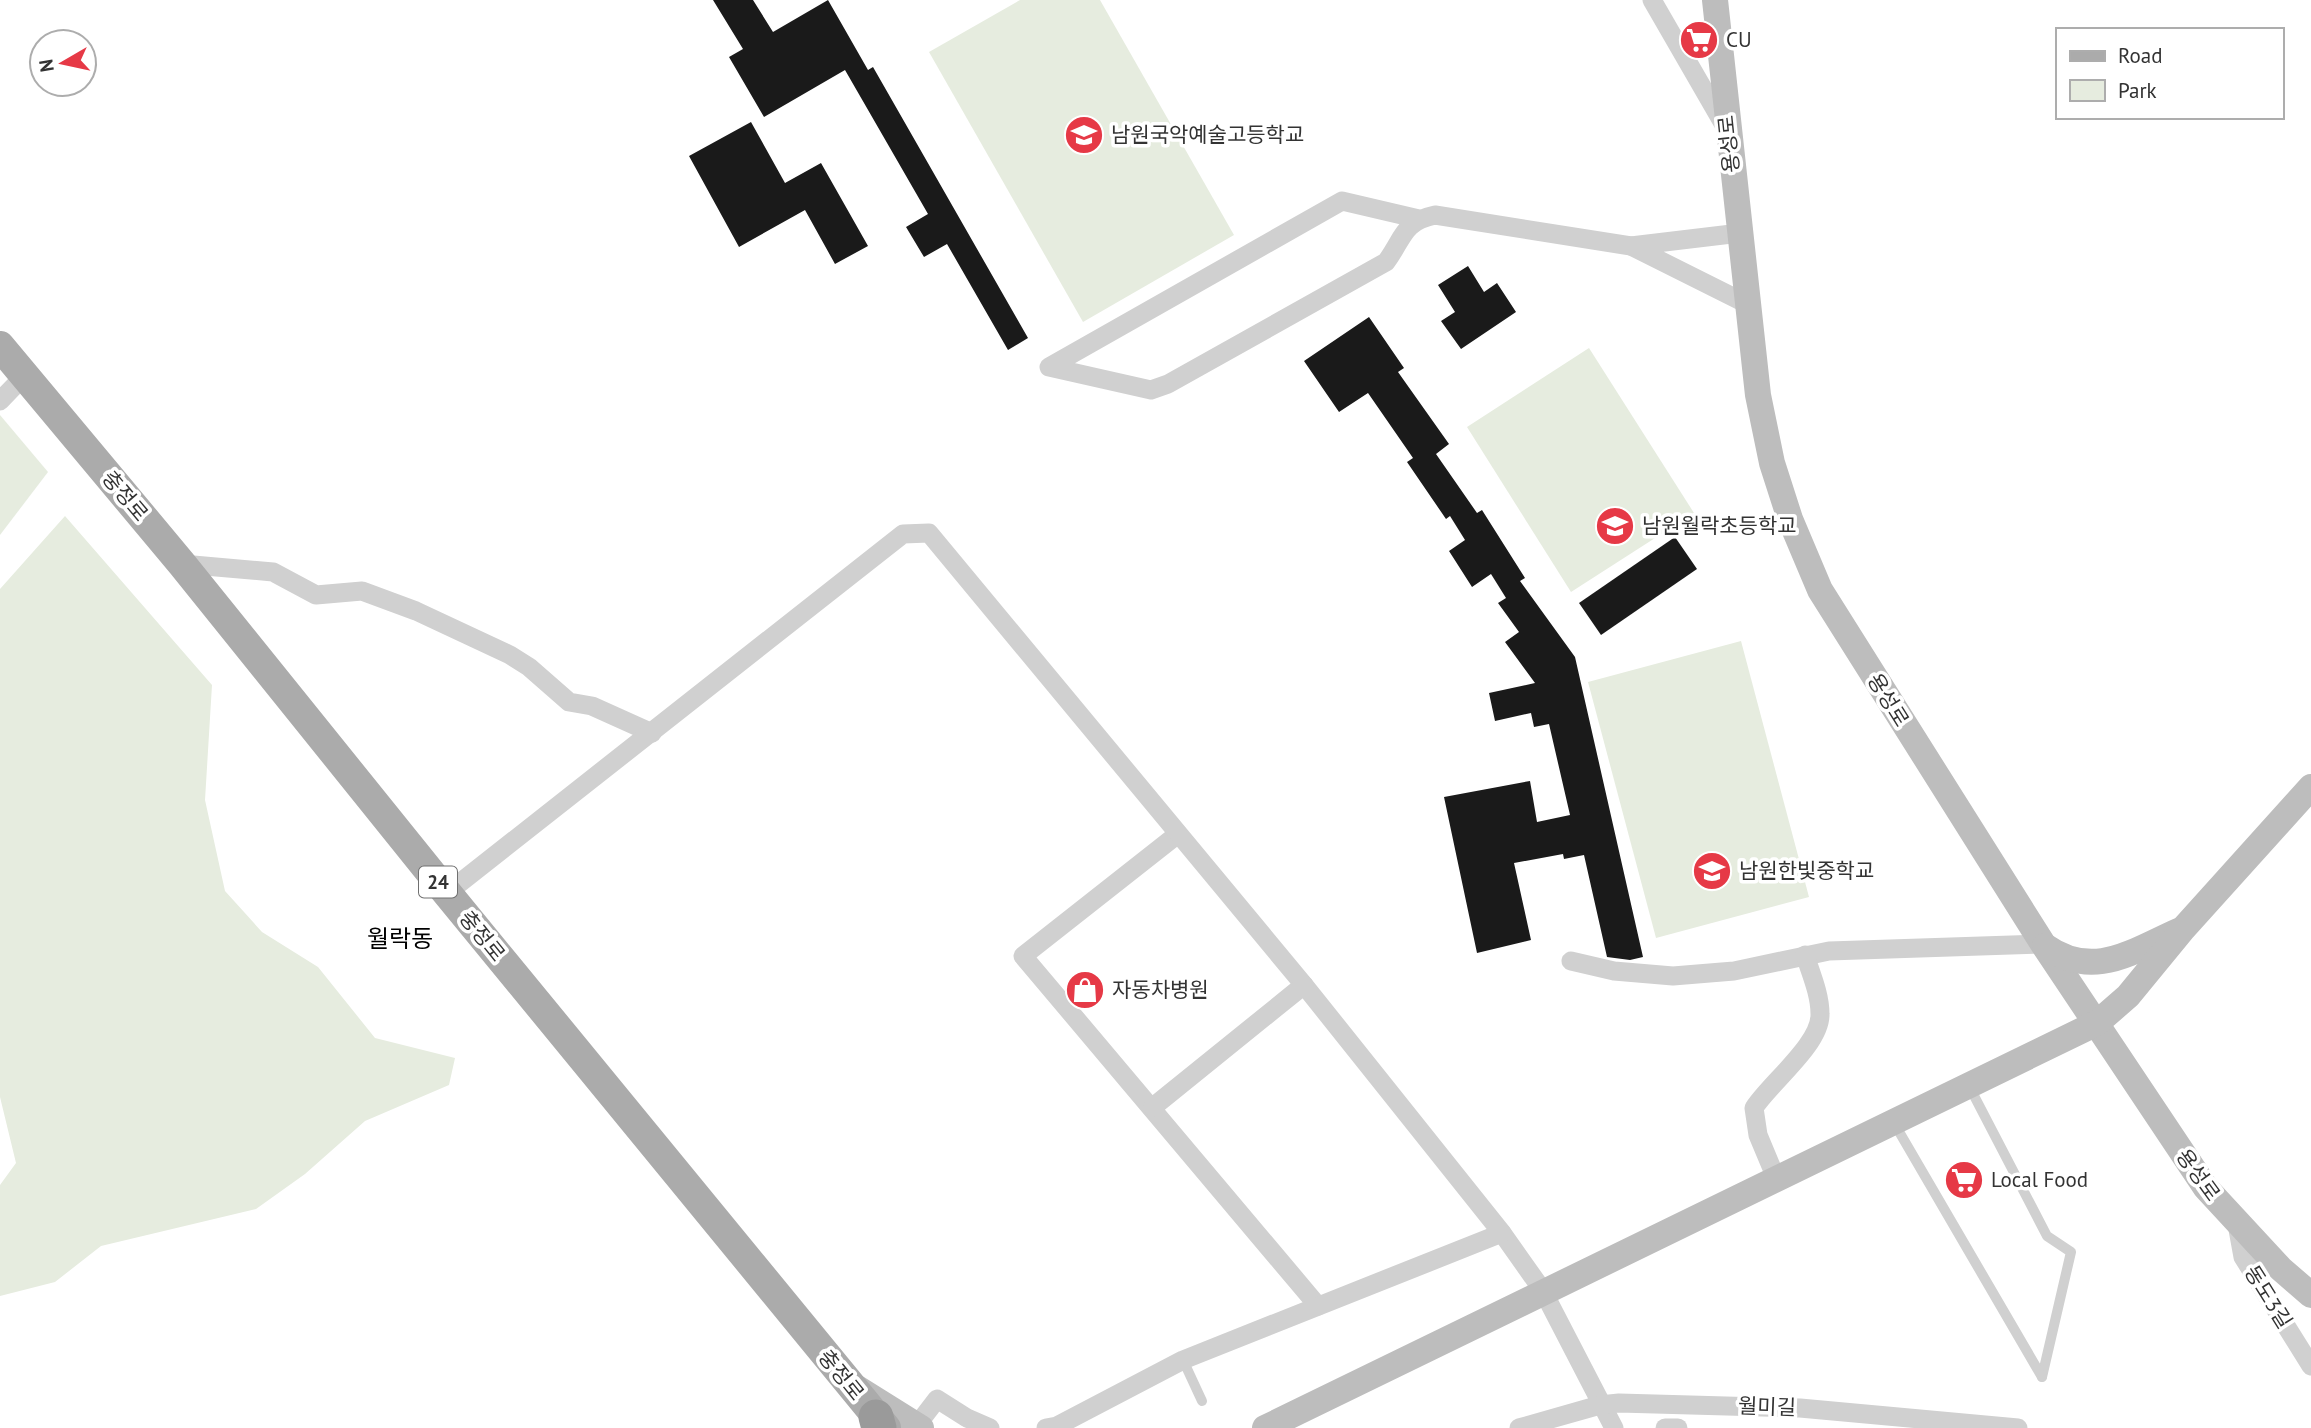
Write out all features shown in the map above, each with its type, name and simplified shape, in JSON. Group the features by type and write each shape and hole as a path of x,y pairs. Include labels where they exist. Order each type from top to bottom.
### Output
{"main road":[{"name":"충정로","path":"0,346 182,564 447,894 880,1424"}],"street":[{"path":"1652,0 1727,131"},
{"name":"용성로","path":"1715,0 1727,131 1758,395 1772,463 1790,519 1820,590 2043,944 2206,1188 2237,1224 2311,1295"},
{"path":"1419,219 1342,201 1049,367 1151,390 1168,384 1386,262 1398,247 1407,227 1419,219 1435,215 1631,246 1740,233"},
{"path":"1631,246 1747,303"},
{"path":"0,401 24,375"},
{"path":"447,894 902,534 929,533 1304,985 1502,1233 1542,1291 1614,1428"},
{"path":"182,564 273,572 316,594 362,591 405,607 510,655 529,667 569,702 592,706 652,733"},
{"path":"1265,1428 2097,1023 2128,996 2183,929 2311,788"},
{"path":"1178,834 1023,956 1318,1306"},
{"path":"1571,961 1614,971 1673,975 1734,971 1829,951 2043,944 2061,957 2091,963 2110,961 2183,929"},
{"path":"1776,1178 1758,1135 1754,1108 1807,1047 1821,1017 1815,984 1805,955"},
{"path":"1153,1107 1304,985"},
{"name":"동도3길","path":"2237,1224 2243,1257 2311,1366"},
{"path":"1046,1428 1057,1426 1183,1360 1502,1233"},
{"path":"847,1382 922,1422 937,1399 967,1418 990,1428"},
{"name":"월미길","path":"1519,1428 1600,1405 1800,1408 2018,1428"},
{"path":"1665,1428 1678,1428"}],"lane":[{"path":"1894,1122 2042,1377 2071,1252 2047,1236 1969,1085"},
{"path":"1183,1360 1202,1401"}],"green space":[{"path":"1020,0 1100,0 1234,235 1083,322 929,52"},
{"path":"1589,348 1694,513 1571,592 1467,427"},
{"path":"0,415 48,472 0,535"},
{"path":"65,516 212,685 205,800 225,891 262,932 318,967 375,1038 455,1058 449,1085 365,1121 305,1174 256,1209 101,1246 55,1282 0,1296 0,1185 16,1163 0,1097 0,589"},
{"path":"1741,641 1809,897 1656,938 1588,682"}],"building":[{"path":"713,0 753,0 773,32 828,0 868,70 873,67 1028,338 1008,350 947,244 924,257 906,227 928,214 845,70 764,117 729,57 743,49"},
{"path":"751,122 785,183 821,163 868,246 835,264 805,210 739,247 689,156"},
{"path":"1468,266 1484,292 1497,283 1516,312 1461,349 1441,321 1455,312 1438,285"},
{"path":"1369,317 1404,368 1398,372 1449,444 1436,454 1477,513 1482,510 1525,578 1520,581 1575,657 1643,957 1630,960 1607,957 1584,855 1564,859 1563,854 1514,863 1531,940 1477,953 1444,797 1530,781 1537,822 1570,815 1549,724 1534,727 1531,713 1495,721 1489,693 1535,683 1505,642 1519,632 1498,603 1506,598 1491,574 1472,587 1449,551 1465,540 1450,516 1446,519 1407,462 1413,458 1368,393 1339,412 1304,361"},
{"path":"1675,537 1697,569 1601,635 1579,603"}],"place":[{"name":"CU","path":"1699,40"},
{"name":"남원국악예술고등학교","path":"1084,135"},
{"name":"남원월락초등학교","path":"1615,526"},
{"name":"남원한빛중학교","path":"1712,871"},
{"name":"자동차병원","path":"1085,990"},
{"name":"Local Food","path":"1964,1180"}],"district":[{"name":"월락동","path":"400,939"}]}
